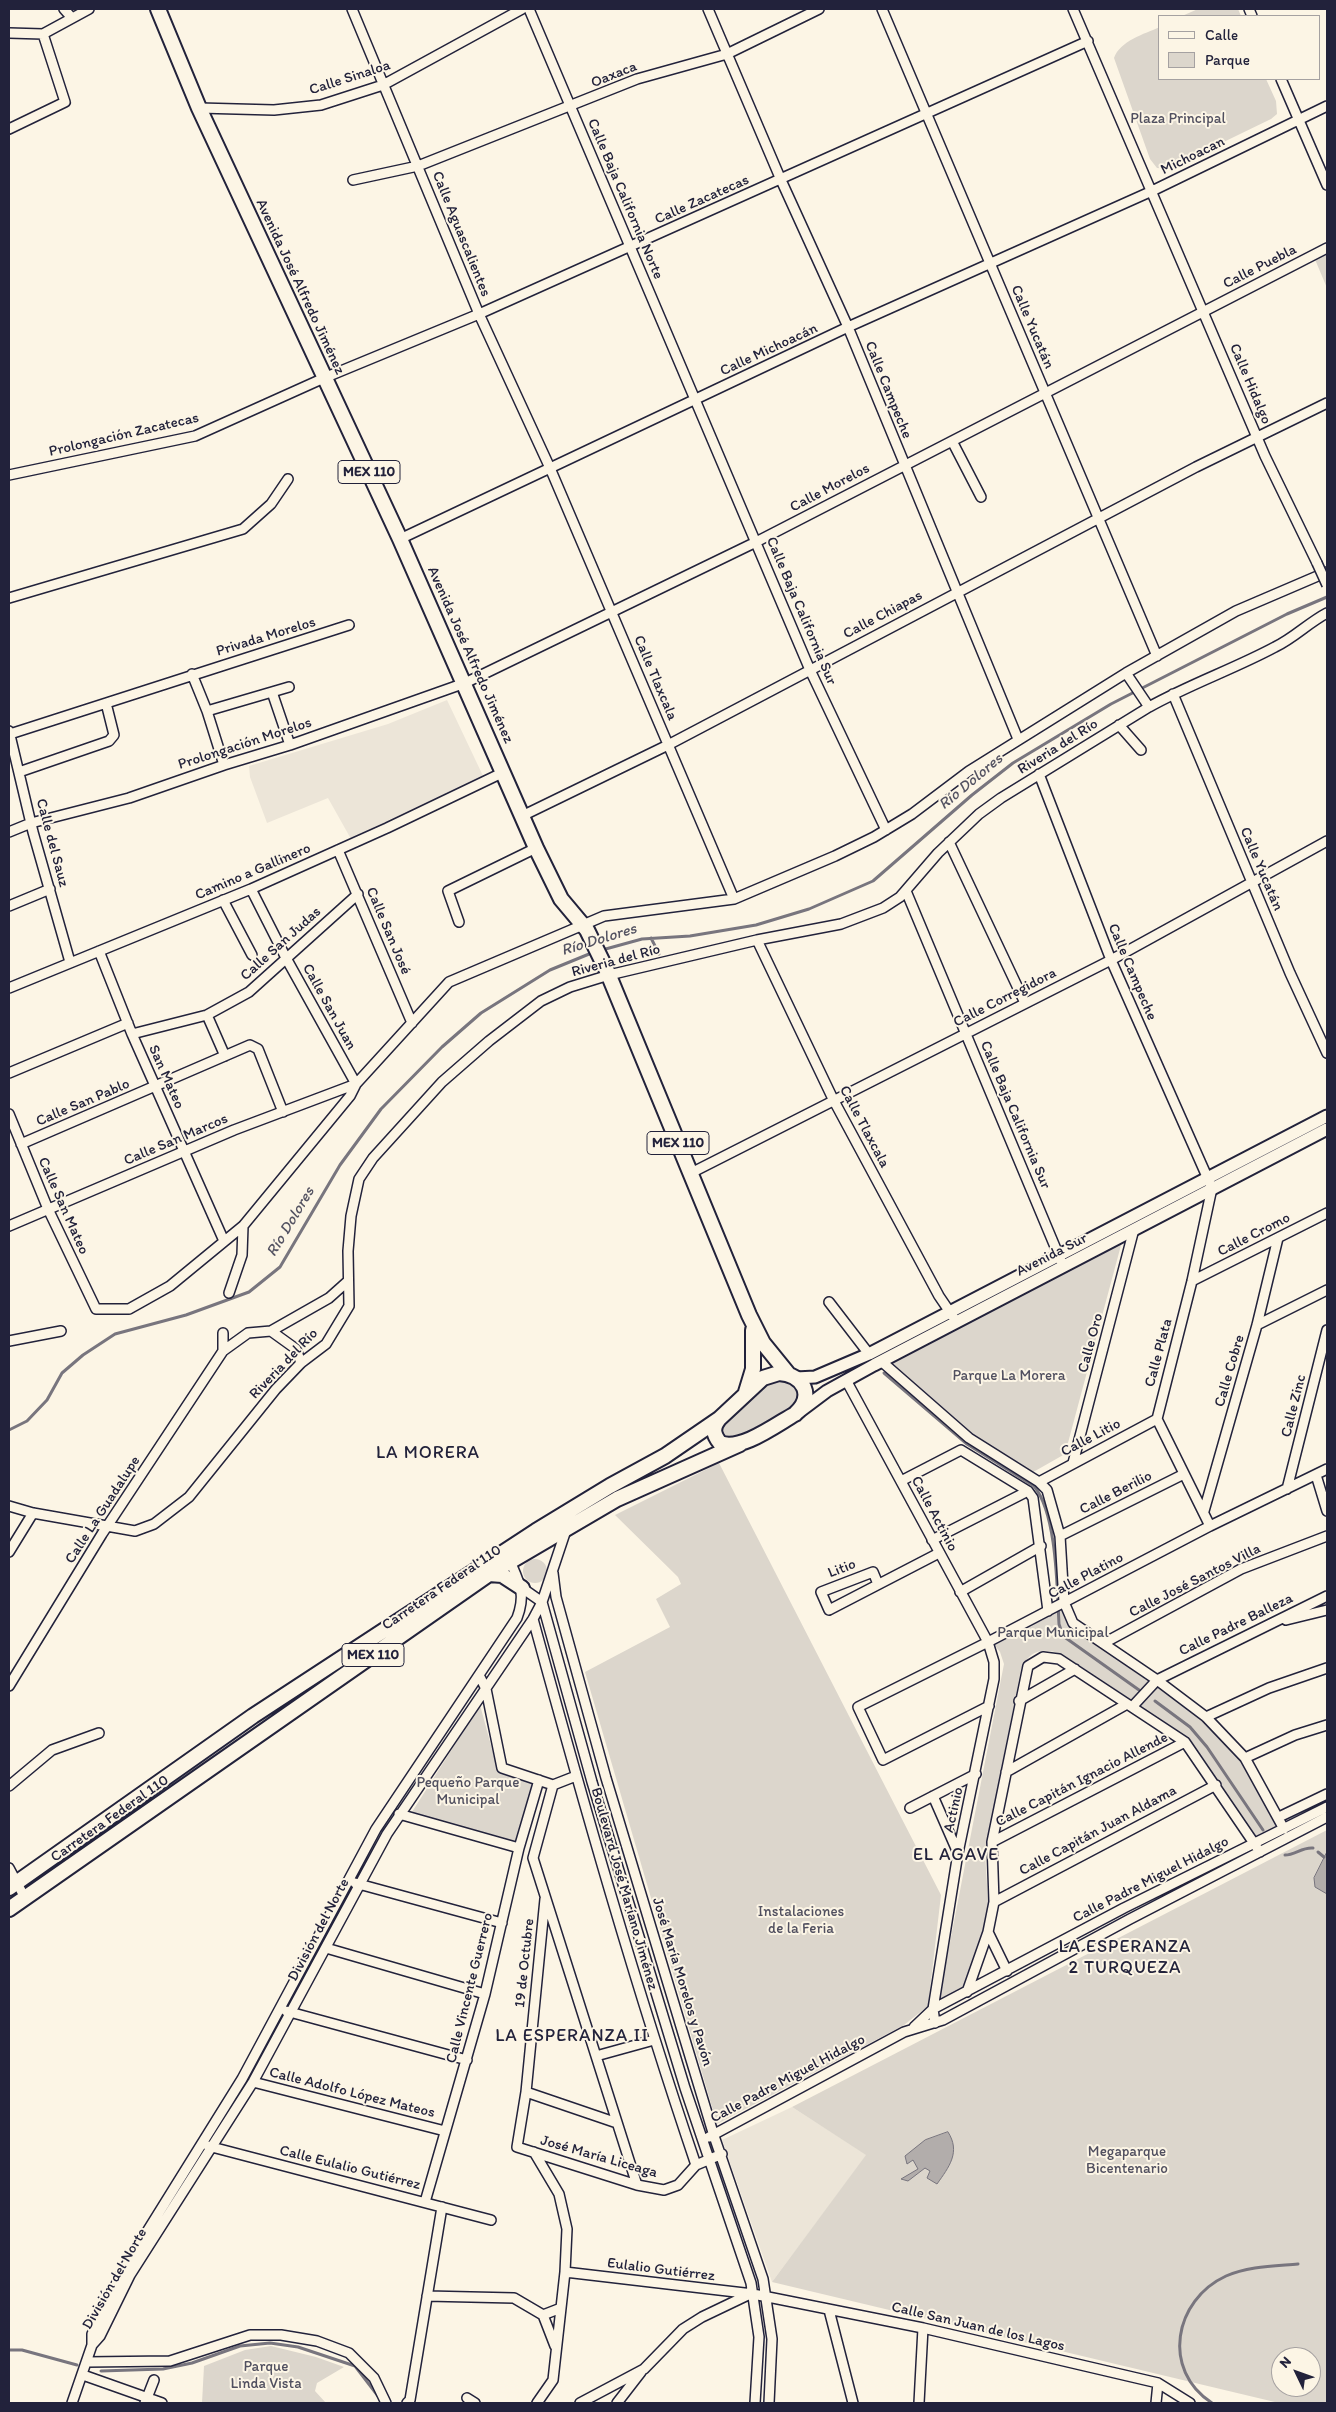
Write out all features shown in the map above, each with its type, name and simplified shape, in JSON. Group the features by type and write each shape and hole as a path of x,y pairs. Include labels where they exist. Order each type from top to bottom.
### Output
{"main road":[{"name":"Avenida José Alfredo Jiménez","path":"158,9 199,108 400,539 536,848 561,899 585,928 608,973 749,1315"},
{"name":"Avenida Sur","path":"1061,1261 1134,1229 1327,1116"},
{"name":"Avenida Sur","path":"792,1377 815,1377 953,1316 1210,1183 1327,1129"},
{"name":"MEX 110","path":"740,1444 795,1414 802,1408 806,1392 763,1342 749,1315"},
{"name":"MEX 110","path":"746,1394 753,1369 755,1343 749,1315"},
{"name":"Avenida Sur","path":"795,1414 846,1380 881,1361 953,1316"},
{"path":"857,1360 863,1370"},
{"name":"MEX 110","path":"718,1419 764,1378 779,1373 792,1377"},
{"path":"718,1419 714,1425 714,1431 720,1443 730,1446 740,1444"},
{"name":"Carretera Federal 110","path":"12,1885 253,1716 610,1486 665,1456 718,1419"},
{"name":"Carretera Federal 110","path":"9,1909 489,1574 617,1499 740,1444"},
{"path":"510,1561 517,1549 598,1498 610,1486"},
{"path":"489,1574 502,1575 522,1588"}],"street":[{"path":"64,9 72,18"},
{"path":"9,33 43,34 89,9"},
{"name":"Calle Aguascalientes","path":"352,9 479,314 550,468"},
{"name":"Calle Sinaloa","path":"199,108 274,110 322,105 383,85 522,9"},
{"name":"Calle Baja California Norte","path":"529,9 572,106 695,400"},
{"name":"Calle Campeche","path":"708,9 780,180 848,327 1018,739"},
{"name":"Oaxaca","path":"353,180 418,166 637,79 727,54 819,9"},
{"name":"Calle Yucatán","path":"882,9 928,112 990,264 1157,656"},
{"name":"Calle Hidalgo","path":"1073,9 1093,51 1257,438 1327,585"},
{"path":"9,129 65,102 43,34"},
{"name":"Calle Zacatecas","path":"324,378 479,314 1088,41"},
{"path":"1281,80 1327,184"},
{"name":"Michoacan","path":"1152,191 1327,106"},
{"name":"Calle Michoacán","path":"400,539 848,327 1152,191"},
{"name":"Calle Puebla","path":"1204,311 1327,248"},
{"name":"Calle Morelos","path":"465,684 756,542 1204,311"},
{"name":"Prolongación Zacatecas","path":"9,475 196,436 324,378"},
{"name":"Calle Baja California Sur","path":"695,400 810,670 886,830"},
{"name":"Calle Chiapas","path":"522,816 668,745 957,591 1196,467 1327,403"},
{"path":"952,441 981,497"},
{"name":"Calle Tlaxcala","path":"550,468 734,899"},
{"path":"9,598 243,529 271,504 288,479"},
{"name":"Riveria del Río","path":"96,1309 129,1309 170,1286 243,1226 350,1096 356,1084 448,982 585,928 604,916 734,899 835,856 886,830 912,814 969,771 1126,673 1236,611 1327,572"},
{"name":"Riveria del Río","path":"9,1506 33,1513 134,1531 154,1524 189,1497 276,1389 301,1363 326,1344 349,1306 348,1251 353,1207 359,1179 373,1158 442,1082 489,1041 541,1001 570,987 608,973 757,940 841,924 883,908 906,891 949,842 979,814 1039,774 1119,725 1147,705 1277,646 1310,622 1327,613"},
{"name":"Privada Morelos","path":"9,733 349,625"},
{"path":"1126,673 1147,705"},
{"path":"192,674 207,711 224,764"},
{"name":"Prolongación Morelos","path":"9,832 31,823 129,798 224,764 290,745 465,684"},
{"path":"207,711 289,687"},
{"path":"272,692 290,745"},
{"name":"Calle Yucatán","path":"1173,694 1290,973 1327,1053"},
{"path":"19,772 109,741 114,735 106,703"},
{"path":"1119,725 1141,750"},
{"name":"Calle del Sauz","path":"9,733 31,823 70,962"},
{"name":"Camino a Gallinero","path":"9,988 251,889 504,772"},
{"name":"Calle Campeche","path":"1039,774 1111,960 1210,1183"},
{"name":"Calle Corregidora","path":"691,1172 1111,960 1327,841"},
{"path":"949,842 1025,1003"},
{"path":"460,922 448,891 536,848"},
{"name":"Calle San José","path":"338,850 412,1023"},
{"path":"9,906 50,889"},
{"name":"Calle San Juan","path":"251,889 286,958 356,1084"},
{"name":"Calle Baja California Sur","path":"906,891 1061,1261"},
{"name":"Calle San Judas","path":"132,1034 207,1015 248,992 358,894"},
{"path":"223,900 252,954"},
{"name":"Calle Tlaxcala","path":"757,940 833,1099 939,1296 953,1316"},
{"name":"San Mateo","path":"99,951 132,1034 224,1240"},
{"path":"207,1015 225,1056"},
{"path":"9,1074 128,1022"},
{"name":"Calle San Pablo","path":"21,1144 250,1045 258,1049 283,1112"},
{"name":"Calle San Marcos","path":"9,1226 184,1151 356,1084"},
{"name":"Calle San Mateo","path":"9,1114 48,1209 96,1309"},
{"name":"Calle Plata","path":"1157,1419 1192,1281 1210,1183"},
{"name":"Calle Cromo","path":"1192,1281 1327,1213"},
{"path":"229,1293 242,1255 243,1226"},
{"name":"Calle Oro","path":"1073,1463 1134,1229"},
{"name":"Calle Cobre","path":"1204,1511 1257,1325 1278,1238"},
{"path":"223,1350 248,1333 271,1331 329,1298 348,1281"},
{"path":"1257,1325 1327,1290"},
{"path":"829,1302 869,1354"},
{"name":"Calle Zinc","path":"1287,1489 1327,1330"},
{"path":"9,1341 61,1331"},
{"path":"271,1331 296,1349 301,1363"},
{"path":"223,1333 223,1350"},
{"name":"Calle La Guadalupe","path":"9,1686 107,1527 223,1350"},
{"path":"881,1361 969,1438 1039,1482 1047,1490 1060,1536 1056,1606"},
{"name":"Calle Actinio","path":"846,1380 988,1642 994,1662"},
{"path":"1157,1419 1210,1526"},
{"name":"Calle Litio","path":"1039,1482 1157,1419"},
{"path":"901,1481 961,1450 1028,1491 1033,1498 1041,1546 1056,1606 1073,1622 1157,1680 1206,1717 1245,1758 1284,1829"},
{"name":"Calle Platino","path":"989,1706 883,1760 858,1707 988,1642 1210,1526 1327,1469"},
{"name":"Calle Berilio","path":"1060,1536 1184,1474"},
{"path":"1316,1475 1327,1511"},
{"path":"932,1540 1028,1491"},
{"path":"9,1552 33,1513"},
{"name":"División del Norte","path":"92,2345 100,2336 130,2275 213,2147 252,2082 399,1814 533,1619 542,1602 567,1527"},
{"name":"Calle José Santos Villa","path":"1104,1643 1241,1569 1327,1536"},
{"path":"960,1592 1041,1546"},
{"name":"Litio","path":"878,1584 873,1572 821,1592 829,1610 939,1553"},
{"path":"510,1561 522,1588 542,1602"},
{"name":"José María Morelos y Pavón","path":"553,1570 556,1597 606,1778 714,2136 722,2154 763,2279 772,2339 769,2403"},
{"name":"División del Norte","path":"72,2403 92,2345 92,2334 122,2272 203,2144 281,2010 376,1829 517,1618 523,1603 522,1588"},
{"name":"Calle Padre Balleza","path":"1157,1680 1327,1596"},
{"name":"José María Morelos y Pavón","path":"542,1602 592,1782 751,2294 758,2337 755,2403"},
{"path":"1269,1624 1327,1610"},
{"name":"Boulevard José Maríano Jiménez","path":"533,1619 576,1776 654,2040 696,2165"},
{"path":"967,1992 988,1932 994,1902 992,1842 1019,1700 1028,1666 1043,1657 1059,1659 1185,1742 1260,1852"},
{"name":"Actinio","path":"935,2023 933,2009 958,1853 989,1706 994,1679 994,1662"},
{"path":"1206,1717 1269,1688 1327,1668"},
{"path":"1019,1700 1075,1670"},
{"path":"479,1675 486,1689 502,1768 553,1785 576,1776"},
{"path":"1006,1772 1130,1706 1157,1680"},
{"path":"1245,1758 1295,1735 1327,1725"},
{"path":"9,1786 52,1750 98,1733"},
{"name":"Calle Capitán Ignacio Allende","path":"992,1842 1185,1742"},
{"path":"910,1808 976,1774"},
{"name":"Calle Vincente Guerrero","path":"425,2202 485,1994 519,1848 539,1780"},
{"name":"19 de Octubre","path":"517,2147 526,2092 545,1898 533,1858 553,1785"},
{"name":"Calle Capitán Juan Aldama","path":"994,1902 1216,1785"},
{"path":"1279,1817 1327,1794"},
{"path":"933,1796 958,1853"},
{"name":"Calle Padre Miguel Hidalgo","path":"703,2140 714,2136 913,2028 933,2009 1124,1908 1327,1807"},
{"path":"399,1814 519,1848"},
{"name":"Calle Padre Miguel Hidalgo","path":"913,2028 935,2023 1327,1817"},
{"path":"9,1868 12,1885 25,1898"},
{"path":"348,1882 502,1923"},
{"path":"545,1898 637,2185"},
{"path":"1124,1908 1130,1919"},
{"path":"988,1932 1007,1971"},
{"path":"326,1948 485,1994"},
{"path":"281,2010 467,2060"},
{"path":"596,2056 654,2040"},
{"name":"Calle Adolfo López Mateos","path":"252,2082 445,2131"},
{"path":"526,2092 617,2123"},
{"name":"Calle Eulalio Gutiérrez","path":"203,2144 490,2220"},
{"name":"José María Liceaga","path":"517,2147 637,2185 664,2190 678,2185 696,2165 722,2154"},
{"path":"534,2152 559,2194 568,2229 553,2380 537,2403"},
{"path":"407,2403 410,2400 442,2207"},
{"name":"Eulalio Gutiérrez","path":"565,2272 751,2294"},
{"path":"616,2403 644,2369 683,2329 702,2317 751,2294"},
{"name":"Calle San Juan de los Lagos","path":"751,2294 923,2328 1158,2384 1190,2403"},
{"path":"428,2296 514,2298 542,2315 556,2349"},
{"path":"542,2315 561,2308"},
{"path":"829,2310 853,2403"},
{"path":"920,2403 923,2328"},
{"path":"87,2362 170,2360 250,2336 281,2335 317,2341 349,2353 374,2378 386,2403"},
{"path":"580,2403 644,2369"},
{"path":"83,2375 146,2401 162,2403"},
{"path":"146,2401 154,2380"},
{"path":"1156,2403 1158,2384"}],"shaded area":[{"path":"447,700 484,778 351,839 328,798 267,823 250,777 249,766 388,724"},
{"path":"1327,1852 1327,1894 1315,1887 1314,1878"},
{"path":"792,2107 867,2155 772,2282 722,2140"},
{"path":"948,2132 952,2139 952,2159 946,2172 937,2184 927,2178 930,2171 925,2168 908,2181 901,2179 918,2169 913,2160 907,2164 905,2156 925,2140"}],"green space":[{"path":"1198,9 1238,9 1241,15 1184,15"},
{"name":"Plaza Principal","path":"1158,28 1158,80 1266,80 1276,101 1277,114 1271,119 1168,169 1157,168 1150,159 1114,58 1121,47 1140,35"},
{"path":"1327,251 1327,288 1314,257"},
{"name":"Parque La Morera","path":"1124,1234 1065,1454 1028,1475 969,1438 881,1361"},
{"path":"779,1376 796,1383 798,1393 796,1403 791,1409 773,1421 751,1431 722,1438 718,1422 763,1381"},
{"name":"Instalaciones de la Feria","path":"719,1463 941,1895 928,2006 904,2025 717,2124 585,1672 670,1627 656,1599 681,1584 678,1577 615,1515"},
{"path":"535,1559 543,1563 547,1571 543,1579 535,1583 527,1579 523,1571 527,1563"},
{"name":"Parque Municipal","path":"1062,1608 1070,1626 1203,1720 1242,1762 1278,1826 1257,1837 1190,1739 1062,1654 1043,1651 1033,1654 1021,1669 985,1851 989,1920 963,1989 938,2004 1004,1664 1000,1652 993,1643"},
{"name":"Pequeño Parque Municipal","path":"480,1705 498,1771 534,1784 517,1844 412,1812"},
{"name":"Megaparque Bicentenario","path":"1327,1830 1327,2403 1279,2403 772,2282 866,2155 792,2107"},
{"name":"Parque Linda Vista","path":"271,2346 316,2357 344,2367 317,2383 315,2391 326,2403 202,2403 204,2366 245,2350"}],"waterway":[{"name":"Río Dolores","path":"602,950 642,939 690,936 756,925 809,909 873,881 972,795 1013,763 1111,704 1287,614 1327,597"},
{"path":"651,938 659,954"},
{"name":"Río Dolores","path":"9,1430 27,1421 47,1400 62,1373 83,1355 115,1334 186,1315 249,1292 280,1267 340,1165 381,1109 442,1047 481,1013 550,970 594,952"},
{"path":"884,1373 967,1444 1034,1486 1042,1498 1051,1532 1056,1572 1059,1624 1063,1636 1139,1690"},
{"path":"1155,1701 1190,1727 1207,1747 1263,1830"},
{"path":"1285,1855 1313,1848"},
{"path":"1318,1852 1324,1857"},
{"path":"1212,2403 1196,2389 1185,2373 1180,2355 1180,2336 1185,2318 1195,2301 1208,2287 1234,2273 1262,2267 1298,2264"},
{"path":"101,2371 163,2369 192,2363 240,2346 270,2343 298,2347 355,2366 378,2396"},
{"path":"9,2350 22,2350 77,2365"}],"district":[{"name":"LA MORERA","path":"428,1453"},
{"name":"EL AGAVE","path":"956,1855"},
{"name":"LA ESPERANZA 2 TURQUEZA","path":"1125,1957"},
{"name":"LA ESPERANZA II","path":"572,2036"}]}
